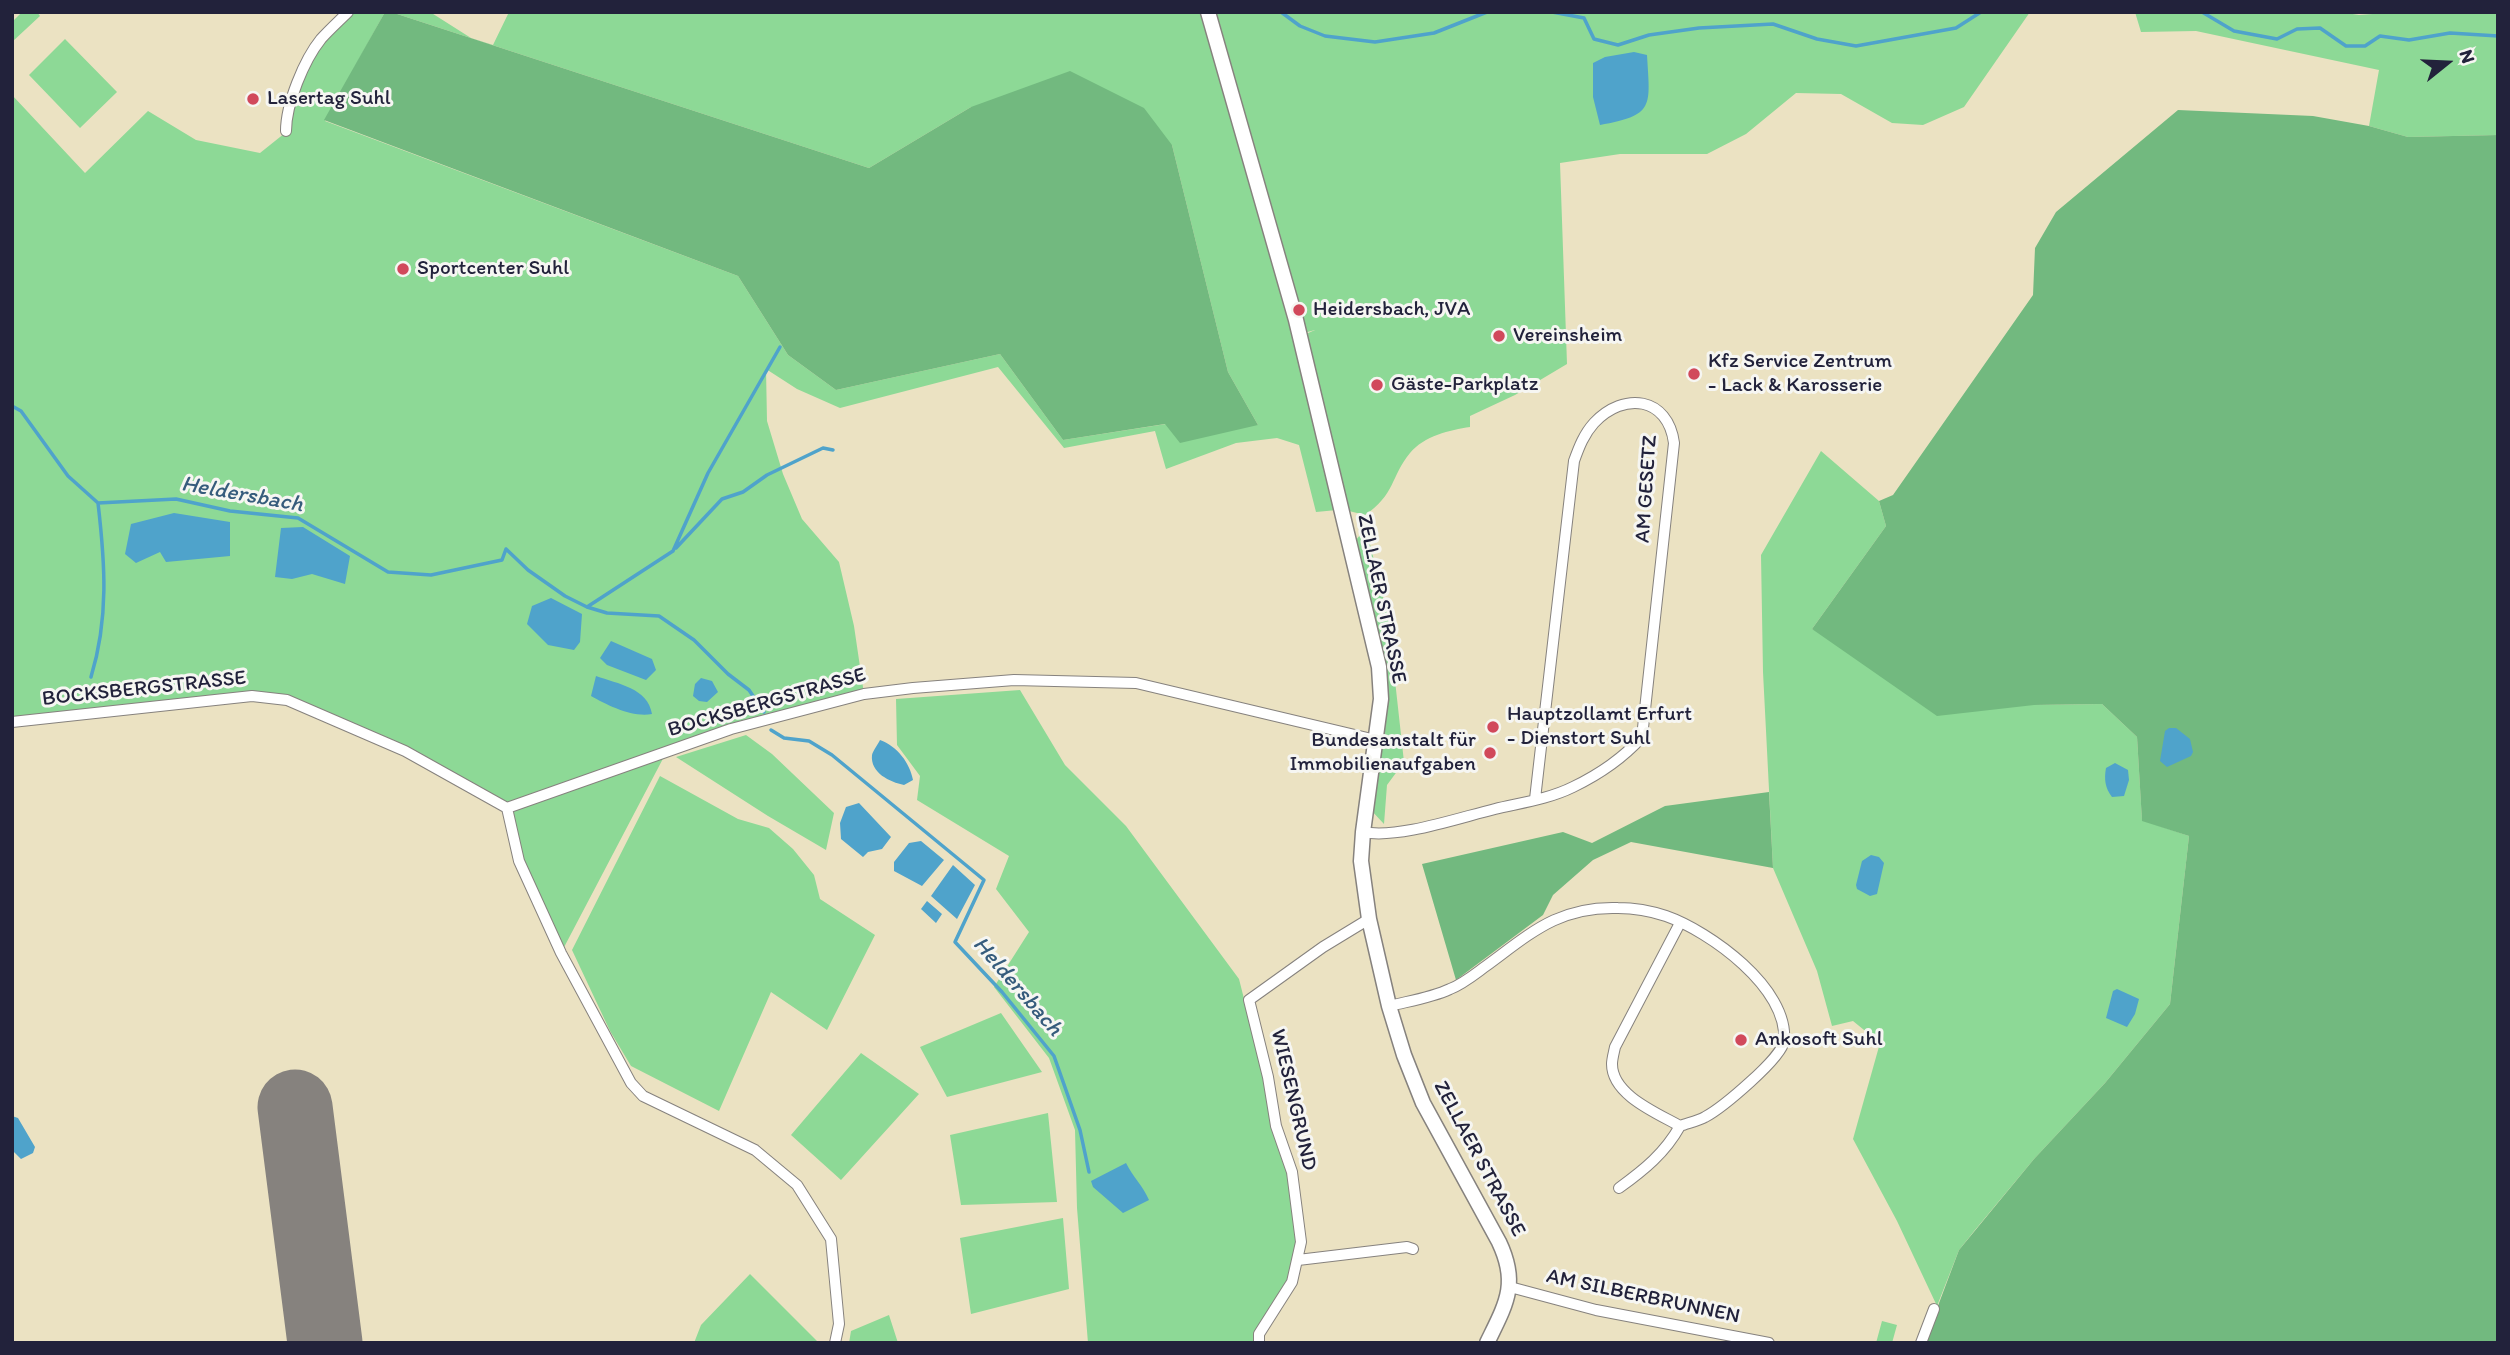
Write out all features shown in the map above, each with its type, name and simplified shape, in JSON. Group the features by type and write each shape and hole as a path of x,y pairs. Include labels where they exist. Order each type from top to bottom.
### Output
{"street":[{"path":"286,131 293,96 309,57 321,38 348,12"},
{"name":"ZELLAER STRASSE","path":"1208,12 1298,327 1379,667 1381,699 1361,861 1369,919 1389,1006 1404,1055 1423,1102 1505,1256 1510,1287"},
{"name":"AM GESETZ","path":"1363,832 1375,834 1403,831 1535,799 1572,788 1626,754 1642,737 1674,443 1672,429 1662,413 1644,403 1617,407 1604,414 1593,424 1581,442 1574,461 1535,799"},
{"name":"BOCKSBERGSTRASSE","path":"12,722 252,696 287,700 405,751 508,807 731,729 864,694 1014,680 1136,683 1376,740"},
{"path":"508,807 519,861 561,953 631,1083 643,1096 755,1150 797,1185 831,1239 838,1324 835,1343"},
{"path":"1389,1006 1452,989 1541,926 1559,916 1579,910 1620,908 1665,916 1712,942 1753,974 1777,1007 1783,1026 1784,1042 1778,1055 1733,1097 1704,1118 1680,1126 1669,1145 1643,1171 1619,1188"},
{"name":"WIESENGRUND","path":"1259,1343 1259,1334 1292,1282 1301,1242 1292,1172 1276,1126 1268,1077 1249,1000 1323,947 1369,919"},
{"path":"1680,923 1615,1047 1612,1065 1618,1082 1634,1100 1680,1126"},
{"path":"1298,1260 1407,1247 1413,1249"},
{"path":"1487,1343 1507,1301 1510,1287"},
{"name":"AM SILBERBRUNNEN","path":"1510,1287 1596,1310 1769,1343"},
{"path":"1921,1343 1934,1309"}],"green space":[{"path":"22,12 37,12 40,16 12,42 12,22"},
{"path":"349,12 385,12 325,121 738,276 788,355 836,390 1000,354 1063,440 1166,424 1258,425 1228,372 1172,145 971,107 869,168 391,12 430,12 471,38 493,45 509,12 1204,12 1294,334 1337,510 1316,512 1299,445 1277,438 1236,443 1166,469 1155,431 1064,448 998,367 840,408 797,389 766,369 767,421 783,474 802,519 839,562 854,626 864,694 667,751 561,953 519,861 507,807 405,751 287,700 252,696 12,722 12,95 85,173 148,111 196,140 260,153 290,129 286,121 309,57"},
{"path":"385,12 869,168 971,107 1070,71 1144,108 1172,145 1228,372 1258,425 1180,443 1165,424 1063,440 1000,354 836,390 788,355 738,276 324,120"},
{"path":"1208,12 2030,12 1964,107 1923,125 1892,123 1841,94 1796,93 1746,134 1707,154 1620,154 1560,163 1567,364 1515,395 1470,416 1470,427 1422,442 1404,461 1382,500 1365,515 1349,511 1306,334 1315,330 1300,334"},
{"path":"2135,12 2340,12 2359,15 2399,12 2498,12 2498,135 2408,137 2369,126 2379,70 2196,31 2141,32"},
{"path":"65,39 117,92 80,128 29,75"},
{"path":"2178,110 2313,116 2369,126 2408,137 2498,135 2498,1343 1924,1343 1959,1250 2034,1159 2105,1083 2170,1004 2189,836 2142,821 2137,737 2102,704 2034,705 1937,716 1812,629 1886,526 1879,501 1893,495 2033,295 2035,248 2056,212"},
{"path":"1821,451 1879,501 1886,526 1812,629 2034,705 2102,704 2137,737 2142,820 2189,836 2170,1004 2105,1083 2034,1159 1959,1250 1937,1306 1897,1221 1853,1139 1880,1043 1853,1021 1832,1026 1817,971 1773,868 1763,672 1761,555"},
{"path":"1366,528 1388,617 1404,762 1387,785 1384,824 1370,809 1381,734 1355,541"},
{"path":"1020,690 1065,765 1126,826 1239,979 1288,1173 1296,1242 1288,1281 1255,1332 1254,1343 1088,1343 1077,1208 1075,1130 1049,1058 994,987 1029,932 996,889 1009,856 917,800 920,776 897,745 896,699"},
{"path":"746,735 772,754 834,813 826,850 676,757"},
{"path":"660,776 738,819 769,828 793,849 814,875 820,899 875,935 827,1030 771,992 719,1111 631,1066 610,1031 572,950"},
{"path":"1769,792 1773,868 1631,842 1593,860 1553,895 1543,915 1456,980 1422,864 1563,832 1592,843 1665,806"},
{"path":"1001,1013 1042,1072 947,1097 920,1047"},
{"path":"861,1053 919,1094 841,1180 791,1135"},
{"path":"1048,1113 1057,1202 961,1205 950,1135"},
{"path":"1063,1218 1069,1289 971,1314 960,1238"},
{"path":"750,1274 819,1343 694,1343 701,1325"},
{"path":"889,1315 898,1343 849,1343 851,1331"},
{"path":"1882,1321 1897,1325 1892,1343 1876,1343"}],"water":[{"path":"1634,52 1647,55 1649,86 1645,106 1631,117 1600,125 1593,97 1593,63 1605,57"},
{"path":"174,513 230,522 230,556 166,562 160,552 136,563 125,554 131,524"},
{"path":"303,527 350,556 345,584 312,574 292,579 275,577 281,528"},
{"path":"551,598 582,614 580,642 574,650 548,645 527,624 532,606"},
{"path":"611,641 652,659 656,670 646,680 607,665 600,658"},
{"path":"596,676 631,688 645,698 652,714 637,714 612,707 591,696"},
{"path":"701,678 712,681 718,692 707,702 699,701 693,696 695,684"},
{"path":"2176,728 2190,739 2193,752 2191,756 2167,767 2160,761 2165,731"},
{"path":"880,740 892,746 902,756 913,780 904,785 887,779 878,772 874,767 872,755"},
{"path":"2115,763 2128,770 2129,780 2124,796 2112,797 2106,787 2106,768"},
{"path":"859,803 891,837 882,849 868,852 863,857 841,839 840,823 846,807"},
{"path":"921,841 944,860 922,886 894,871 894,862 909,843"},
{"path":"1871,855 1879,857 1884,863 1877,894 1870,896 1857,889 1856,885 1862,861"},
{"path":"953,865 975,885 957,919 931,896"},
{"path":"927,901 942,914 936,923 921,909"},
{"path":"2117,989 2139,999 2135,1014 2127,1027 2106,1018 2113,991"},
{"path":"12,1116 18,1118 35,1147 33,1153 21,1159 12,1150"},
{"path":"1126,1163 1149,1200 1123,1213 1093,1187 1091,1181"}],"waterway":[{"path":"1281,12 1300,26 1325,36 1375,42 1434,33 1487,12"},
{"path":"1552,12 1584,18 1594,39 1618,45 1649,35 1699,28 1773,24 1817,39 1856,46 1956,28 1981,12"},
{"path":"2202,12 2234,31 2277,39 2297,29 2320,28 2346,46 2365,46 2380,36 2409,40 2450,33 2498,36"},
{"path":"587,607 673,551 708,473 780,347"},
{"name":"Heldersbach","path":"12,406 21,411 68,476 98,503 176,499 230,511 298,518 388,572 431,575 502,560 506,549 528,570 565,596 587,607 607,613 659,616 694,640 728,674 749,690 764,712"},
{"path":"676,548 722,499 743,492 767,475 823,448 833,450"},
{"path":"91,677 101,633 104,590 98,503"},
{"name":"Heldersbach","path":"771,730 784,738 809,741 832,755 984,880 955,942 1002,992 1054,1056 1080,1130 1089,1172"}],"runway":[{"path":"295,1107 325,1343"}],"place":[{"name":"Lasertag Suhl","path":"253,99"},
{"name":"Sportcenter Suhl","path":"403,269"},
{"name":"Heidersbach, JVA","path":"1299,310"},
{"name":"Vereinsheim","path":"1499,336"},
{"name":"Kfz Service Zentrum - Lack & Karosserie","path":"1694,374"},
{"name":"Gäste-Parkplatz","path":"1377,385"},
{"name":"Hauptzollamt Erfurt - Dienstort Suhl","path":"1493,727"},
{"name":"Bundesanstalt für Immobilienaufgaben","path":"1490,753"},
{"name":"Ankosoft Suhl","path":"1741,1040"}]}
